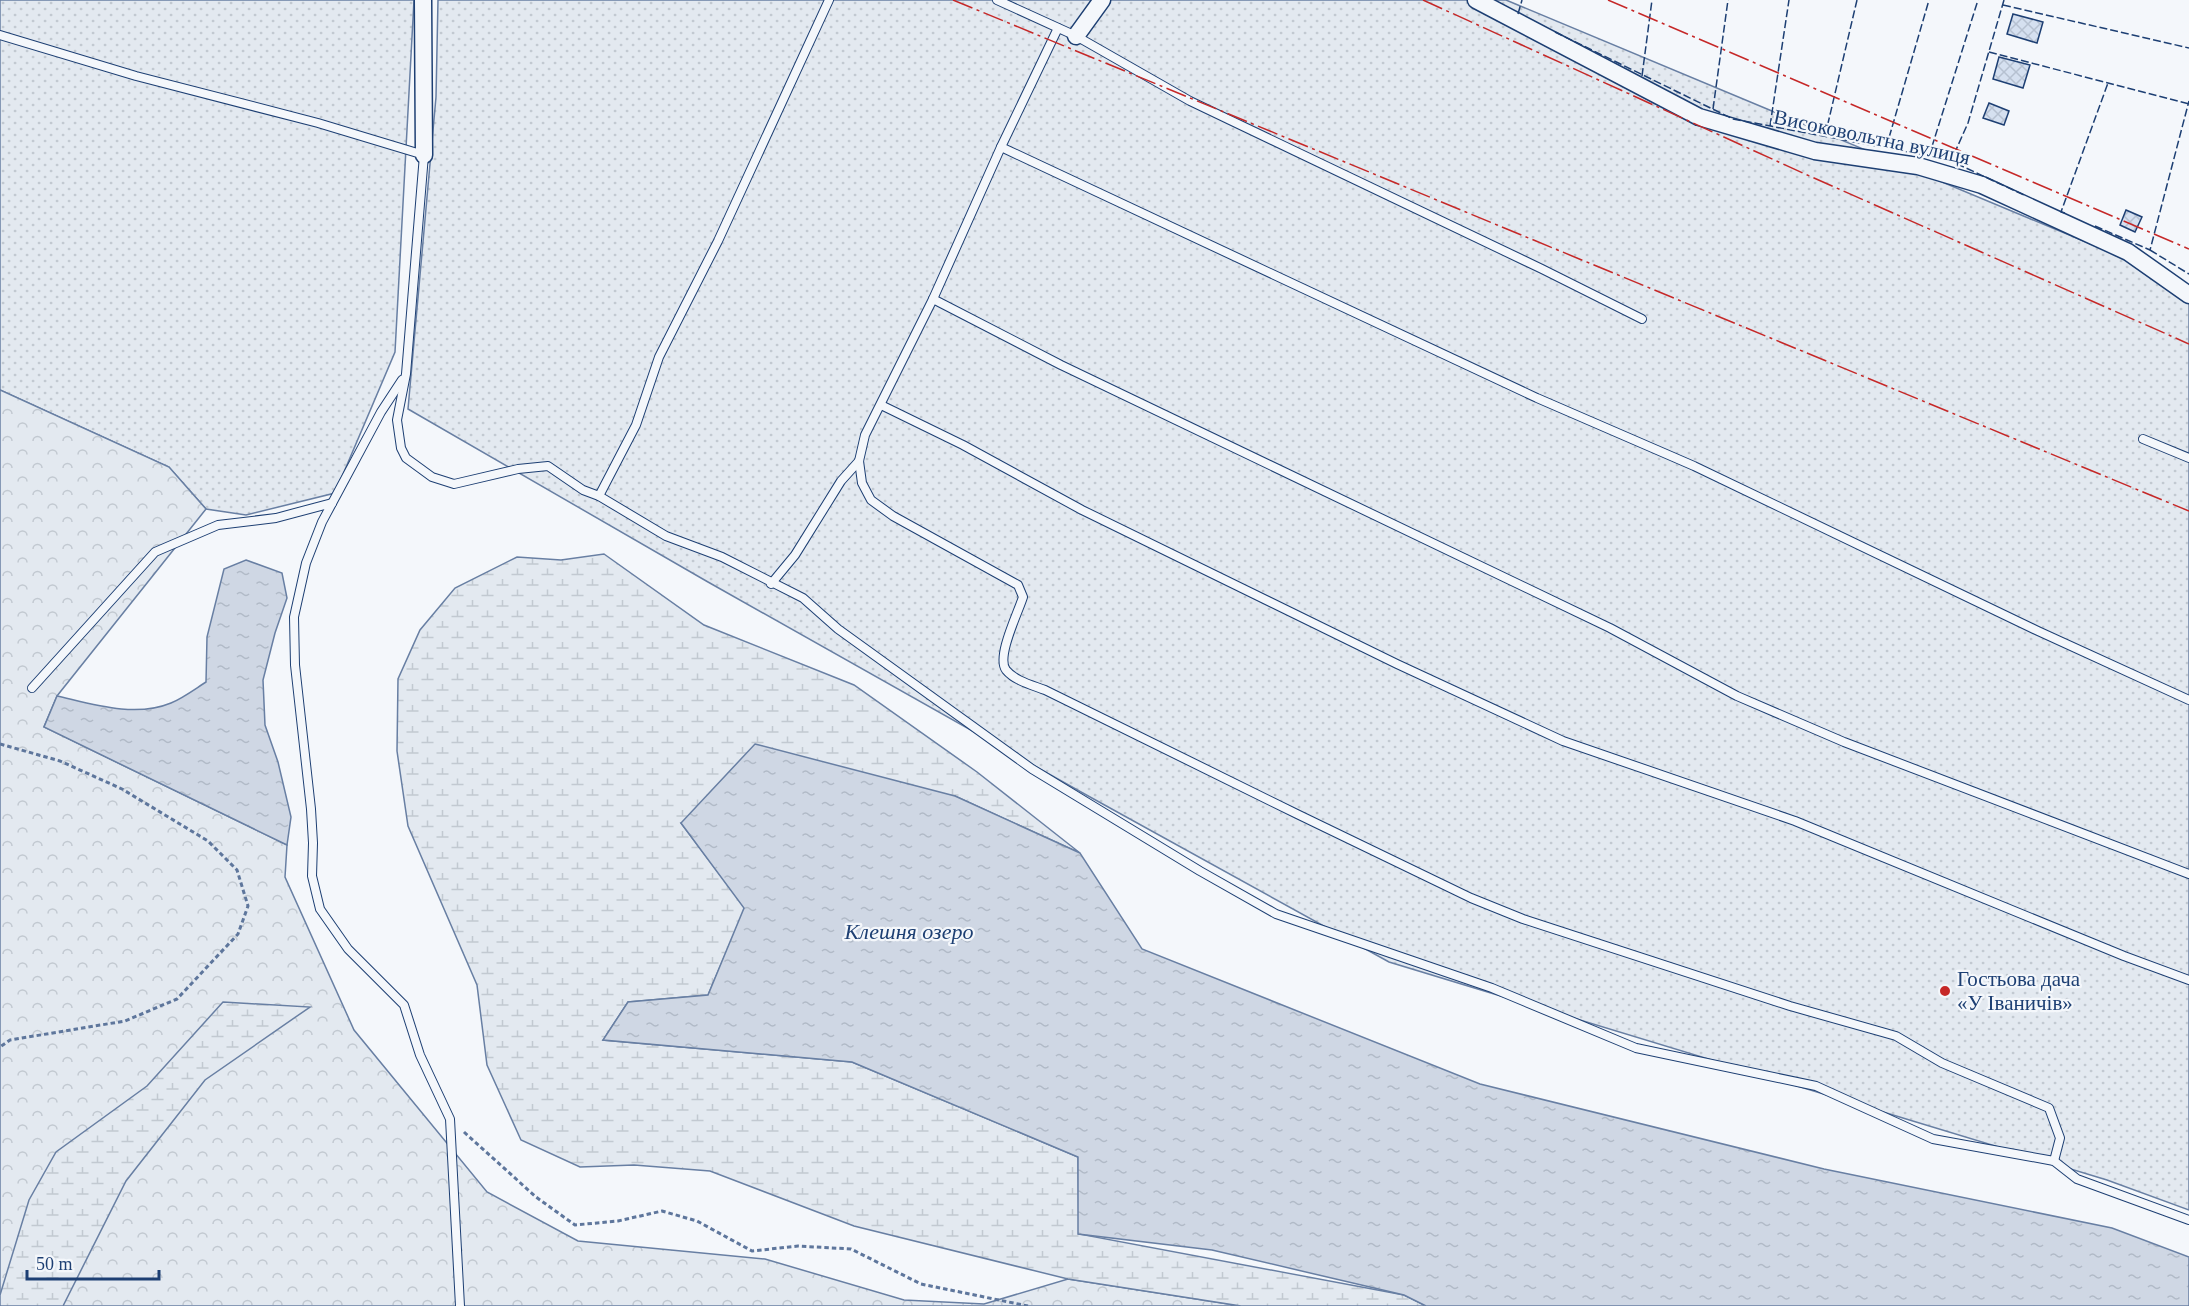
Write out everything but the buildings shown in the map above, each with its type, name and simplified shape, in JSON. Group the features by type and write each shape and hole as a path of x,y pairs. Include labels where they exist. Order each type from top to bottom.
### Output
{"street":[{"path":"423,0 424,154"},
{"path":"1076,36 1102,0"},
{"name":"Високовольтна вулиця","path":"1476,0 1699,117 1815,151 1918,166 1982,185 2128,252 2189,295"}],"lane":[{"path":"599,496 636,425 659,357 718,241 829,0"},
{"path":"997,0 1076,36 1190,100 1542,269 1642,320"},
{"path":"1058,28 1001,147 933,299 865,435 859,461 862,483 871,500 894,516 1018,585 1023,597 1004,650 1002,660 1006,669 1018,679 1045,690 1471,898 1513,915 1790,1006 1896,1036 1942,1063 2049,1108 2060,1138 2054,1161"},
{"path":"0,35 136,76 318,123 424,154 406,374 397,420 401,448 406,458 432,477 454,484 518,469 548,466 583,490 599,496 666,536 722,557 771,584 803,598 838,629 1032,769 1200,871 1276,914 1492,988 1636,1048 1816,1086 1933,1139 2054,1161 2077,1179 2189,1220"},
{"path":"1001,147 1526,393 1694,466 2038,631 2189,700"},
{"path":"933,299 1061,365 1610,628 1737,696 1855,746 2189,874"},
{"path":"406,374 381,412 332,503 306,563 294,618 295,665 313,831 312,876 320,909 348,949 404,1005 420,1055 450,1119 460,1306"},
{"path":"881,405 963,445 1093,515 1396,664 1563,741 1795,821 2124,956 2189,980"},
{"path":"2143,439 2189,458"},
{"path":"771,584 795,555 841,481 859,461"},
{"path":"32,688 155,552 218,525 276,518 332,503"}],"path":[{"path":"0,744 60,761 122,789 208,841 237,870 248,906 238,934 177,999 124,1021 10,1040 0,1047"},
{"path":"450,1119 536,1197 574,1224 618,1221 662,1211 698,1221 752,1251 798,1246 851,1249 921,1284 1028,1306"}],"green space":[{"path":"0,0 414,0 395,352 335,493 246,515 206,509 169,467 0,390"},
{"path":"438,0 1506,0 2189,285 2189,1210 2107,1180 1389,962 708,582 408,409 436,97"},
{"path":"0,390 169,467 206,509 57,696 44,727 287,845 285,877 354,1030 487,1192 578,1241 765,1259 904,1300 984,1304 1068,1279 1241,1306 0,1306"},
{"path":"604,554 704,625 854,685 977,772 1080,853 955,796 681,823 745,908 708,995 628,1002 603,1040 852,1062 1078,1157 1079,1234 1404,1295 1426,1306 1241,1306 1068,1279 854,1226 710,1171 634,1165 580,1167 521,1140 487,1065 477,985 408,826 397,751 398,679 420,630 455,588 517,557 561,560"},
{"path":"223,1002 310,1007 205,1080 126,1181 63,1306 0,1306 0,1295 29,1200 56,1152 147,1086"}],"water":[{"path":"246,560 282,573 287,598 263,680 265,725 278,762 291,817 287,845 44,727 57,696 99,706 143,709 171,703 206,682 207,637 224,569"},
{"name":"Клешня озеро","path":"755,744 955,796 1080,853 1142,949 1480,1084 1824,1169 2112,1228 2189,1257 2189,1306 1426,1306 1404,1295 1212,1250 1078,1234 1078,1157 852,1062 603,1040 628,1002 708,995 744,908 681,823"}],"fence":[{"path":"1518,14 1522,0"},
{"path":"1642,76 1652,0"},
{"path":"1713,109 1728,0"},
{"path":"1770,126 1789,0"},
{"path":"1825,136 1857,0"},
{"path":"1886,148 1929,0"},
{"path":"1555,32 1733,119 1929,156 1978,0"},
{"path":"2004,0 1968,123 1951,161 2026,196"},
{"path":"2003,5 2189,48"},
{"path":"1989,52 2189,104"},
{"path":"2065,213 2061,212 2108,83"},
{"path":"2095,226 2150,250 2189,101"},
{"path":"2150,250 2189,274"}],"power":[{"path":"953,0 2189,511"},
{"path":"1423,0 1805,174 2189,344"},
{"path":"1608,0 2189,249"}],"place":[{"name":"Гостьова дача «У Іваничів»","path":"1945,991"}]}
